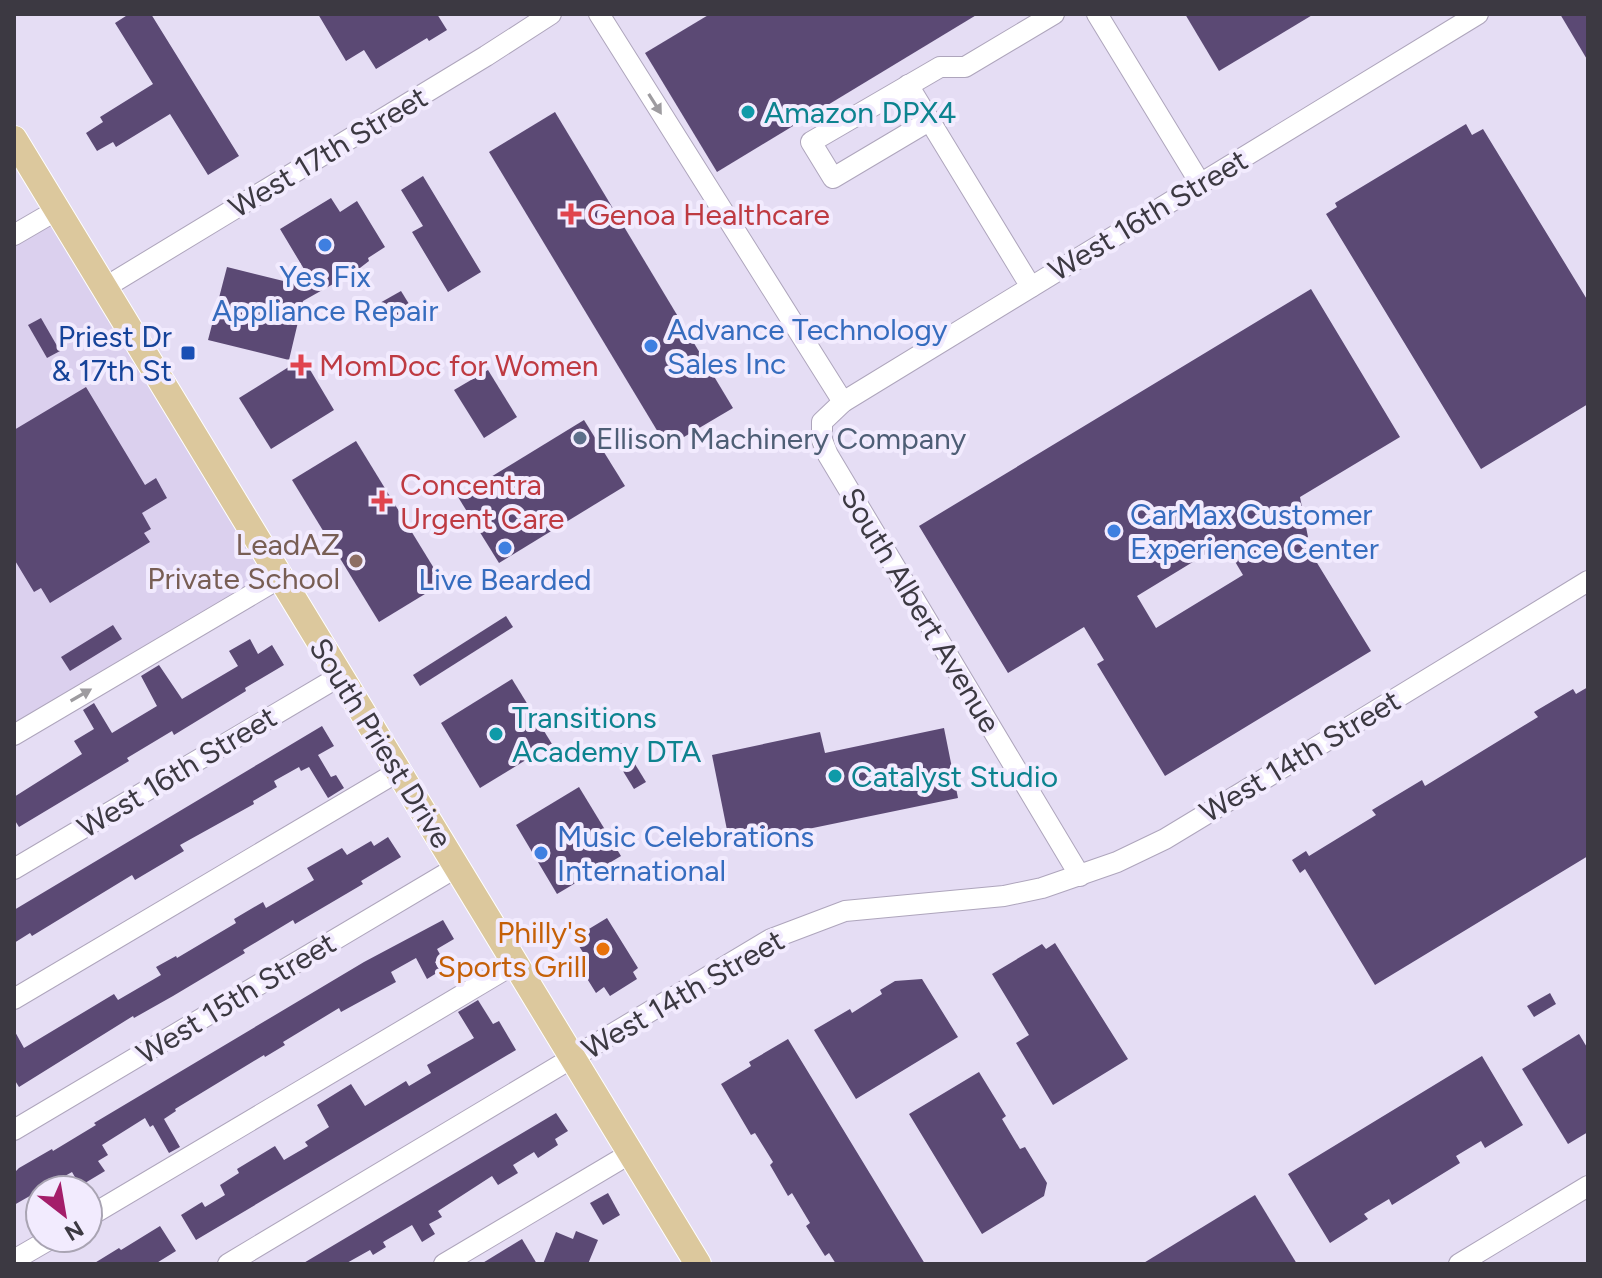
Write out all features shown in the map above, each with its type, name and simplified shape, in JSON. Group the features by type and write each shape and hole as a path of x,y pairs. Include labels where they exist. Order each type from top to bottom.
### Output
{"main road":[{"name":"South Priest Drive","path":"14,139 698,1264"}],"street":[{"name":"West 17th Street","path":"104,288 551,14"},
{"path":"599,14 843,402"},
{"path":"929,121 833,178 811,142 940,67 965,67 1054,14"},
{"path":"1097,14 1200,183"},
{"name":"West 16th Street","path":"822,422 843,402 1478,14"},
{"path":"908,85 1031,287"},
{"path":"14,235 57,210"},
{"name":"South Albert Avenue","path":"822,422 822,440 828,455 1080,876"},
{"path":"14,735 280,578"},
{"name":"West 14th Street","path":"228,1264 729,962 792,930 845,911 1004,896 1042,888 1117,862 1165,839 1588,581"},
{"name":"West 16th Street","path":"14,869 340,676"},
{"path":"14,999 399,771"},
{"name":"West 15th Street","path":"14,1130 457,867"},
{"path":"104,1208 516,963"},
{"path":"444,1264 631,1153"},
{"path":"1459,1264 1588,1186"}],"shaded area":[{"path":"57,210 276,571 14,724 14,235"}],"building":[{"path":"129,14 151,14 239,156 208,175 170,114 116,147 113,142 97,151 86,133 103,122 100,117 153,84 115,23"},
{"path":"318,14 437,14 447,30 429,41 427,38 376,69 364,50 346,61"},
{"name":"Amazon DPX4","path":"710,14 978,14 717,172 645,53"},
{"path":"1185,14 1314,14 1219,71"},
{"path":"1560,14 1588,14 1588,61"},
{"path":"555,112 733,408 667,447 489,152"},
{"path":"1466,124 1472,135 1483,129 1588,301 1588,404 1481,469 1326,214 1337,207 1335,203"},
{"path":"423,176 481,272 448,292 412,232 423,226 401,190"},
{"path":"331,198 340,212 357,201 385,247 356,271 303,301 289,360 208,340 227,267 316,289 280,229"},
{"name":"CarMax Customer Experience Center","path":"1311,289 1400,437 1300,497 1308,537 1303,540 1371,651 1165,776 1097,664 1104,660 1084,627 1008,673 919,526","holes":["1224,543 1243,575 1156,628 1137,596"]},
{"path":"401,291 414,312 391,326 378,304"},
{"path":"41,318 60,351 47,358 28,325"},
{"path":"303,358 334,410 271,449 239,398"},
{"path":"488,370 517,417 484,438 454,390"},
{"path":"86,387 145,485 156,478 167,498 142,513 151,529 144,533 150,542 50,603 41,588 34,592 14,559 14,430"},
{"path":"584,420 625,486 499,563 458,497"},
{"path":"356,441 443,583 379,622 292,480"},
{"path":"506,616 513,627 420,686 413,675"},
{"path":"113,625 122,639 70,671 61,657"},
{"path":"250,639 258,654 272,645 284,665 174,735 172,731 127,758 129,761 19,827 14,819 14,797 82,754 74,741 94,729 83,710 94,703 112,733 157,706 141,676 159,665 182,699 238,666 229,651"},
{"name":"Transitions Academy DTA","path":"512,679 552,744 480,788 441,723"},
{"path":"1588,687 1588,856 1375,985 1305,869 1300,873 1292,860 1306,851 1309,856 1376,815 1372,810 1422,780 1425,786 1538,717 1534,712 1573,689 1576,694"},
{"path":"322,726 334,746 318,755 331,777 336,775 344,788 328,798 309,767 301,771 299,767 274,781 277,787 253,801 254,804 180,845 184,851 135,880 132,875 32,936 30,933 14,943 14,910"},
{"name":"Catalyst Studio","path":"944,728 958,798 730,845 712,755 820,732 825,753"},
{"path":"622,743 646,782 634,789 610,750"},
{"path":"579,787 621,856 557,894 516,825"},
{"path":"388,837 401,857 361,881 363,884 295,924 293,920 243,950 245,953 133,1016 19,1087 14,1079 14,1030 24,1048 114,994 118,1000 161,975 156,967 236,923 234,919 263,902 266,908 314,880 307,868 342,848 347,855 371,841 374,846"},
{"name":"Philly's Sports Grill","path":"607,918 638,968 633,972 637,979 610,996 604,987 596,993 578,964 587,959 574,938"},
{"path":"443,920 454,939 437,949 442,958 435,962 440,971 427,979 416,958 391,972 396,982 341,1012 339,1008 283,1042 285,1045 175,1109 164,1119 180,1147 169,1153 153,1125 150,1127 145,1118 102,1145 108,1155 98,1161 105,1171 100,1174 24,1174 24,1199 14,1205 14,1173 19,1168 53,1151 96,1125 94,1123 364,962"},
{"path":"1055,943 1128,1059 1053,1105 1016,1043 1029,1035 992,974 1042,944 1046,949"},
{"path":"922,979 958,1037 856,1099 814,1030 850,1009 852,1013 882,994 880,990 895,981"},
{"path":"1550,993 1556,1004 1534,1017 1527,1006"},
{"path":"478,1000 493,1024 499,1021 516,1050 196,1240 181,1215 202,1202 205,1207 225,1195 220,1185 239,1173 237,1169 275,1146 284,1160 308,1146 305,1142 329,1127 317,1105 351,1084 365,1106 406,1081 409,1086 431,1073 427,1065 474,1038 458,1012"},
{"path":"1579,1034 1588,1049 1588,1132 1568,1144 1522,1069"},
{"path":"788,1039 925,1264 836,1264 829,1253 825,1256 806,1226 810,1223 792,1193 788,1196 770,1165 773,1162 755,1133 751,1135 721,1084 751,1066 749,1062"},
{"path":"1482,1056 1523,1125 1485,1148 1481,1141 1456,1156 1460,1163 1392,1205 1389,1199 1364,1214 1368,1219 1330,1243 1288,1174"},
{"path":"979,1072 1006,1116 1002,1119 1020,1149 1025,1147 1047,1183 1044,1196 982,1234 909,1114"},
{"path":"556,1113 568,1131 555,1139 558,1145 538,1158 534,1152 513,1165 518,1173 498,1185 492,1176 438,1211 442,1217 429,1224 435,1234 422,1242 412,1225 383,1242 386,1247 373,1255 370,1250 345,1264 302,1264"},
{"path":"608,1193 620,1215 603,1225 590,1203"},
{"path":"1255,1195 1297,1264 1142,1264"},
{"path":"160,1226 176,1251 155,1264 93,1264 119,1248 121,1250"},
{"path":"576,1231 598,1240 588,1264 543,1264 556,1232 573,1239"},
{"path":"522,1239 537,1264 481,1264"}],"place":[{"name":"Amazon DPX4","path":"748,112"},
{"name":"Genoa Healthcare","path":"571,214"},
{"name":"Yes Fix Appliance Repair","path":"325,245"},
{"name":"Advance Technology Sales Inc","path":"651,346"},
{"name":"Priest Dr & 17th St","path":"188,353"},
{"name":"MomDoc for Women","path":"301,365"},
{"name":"Ellison Machinery Company","path":"580,438"},
{"name":"Concentra Urgent Care","path":"382,501"},
{"name":"CarMax Customer Experience Center","path":"1114,531"},
{"name":"Live Bearded","path":"505,548"},
{"name":"LeadAZ Private School","path":"356,561"},
{"name":"Transitions Academy DTA","path":"496,734"},
{"name":"Catalyst Studio","path":"835,776"},
{"name":"Music Celebrations International","path":"541,853"},
{"name":"Philly's Sports Grill","path":"603,949"}]}
